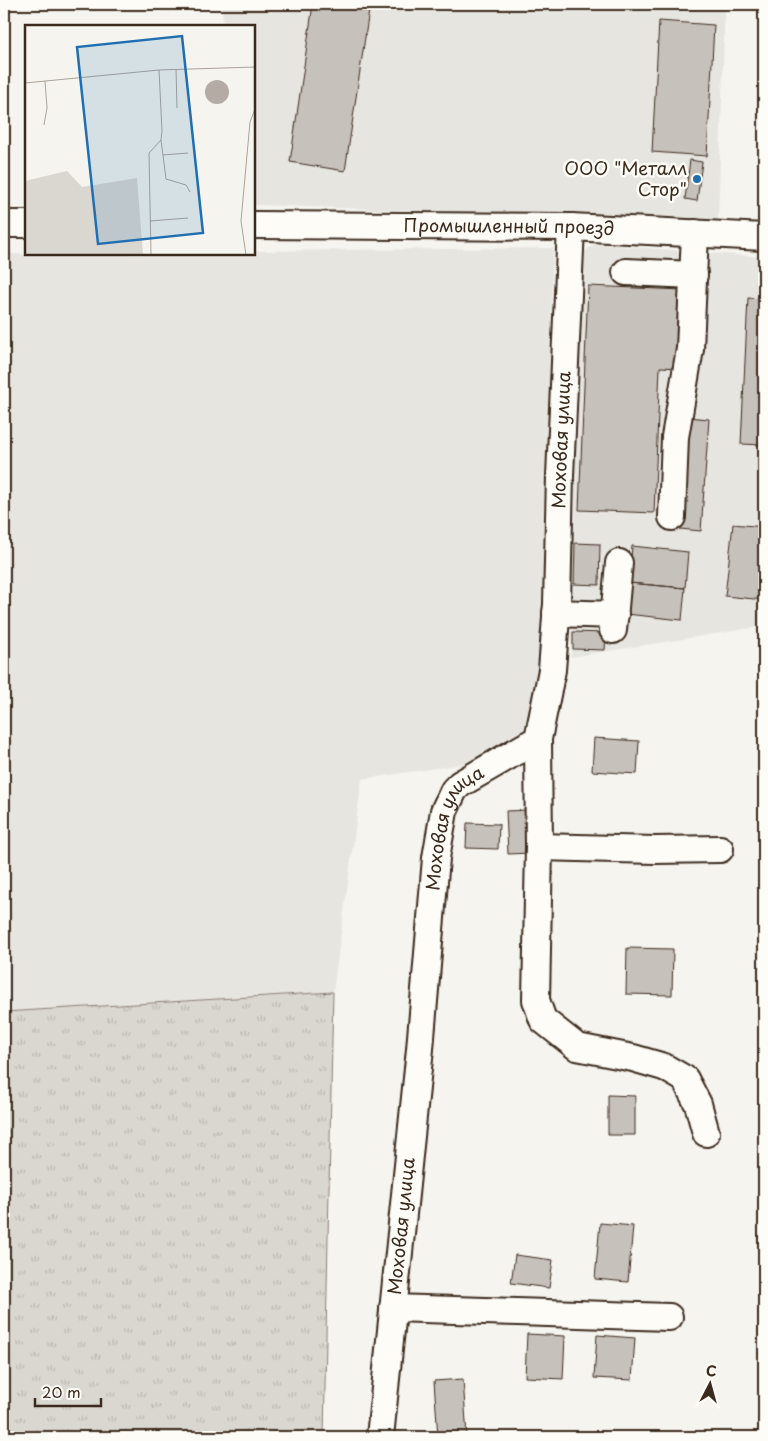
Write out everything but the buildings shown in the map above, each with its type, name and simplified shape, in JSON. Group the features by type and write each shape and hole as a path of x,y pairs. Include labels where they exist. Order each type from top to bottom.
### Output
{"street":[{"path":"4,224 25,224"},
{"name":"Промышленный проезд","path":"255,225 571,227 764,237"},
{"name":"Моховая улица","path":"380,1437 420,1049 436,858 444,811 454,790 460,784 538,739 552,670 556,613 571,227"},
{"path":"672,517 675,437 690,349 695,233"},
{"path":"626,272 694,275"},
{"path":"556,613 614,623 620,563"},
{"path":"538,739 539,847 536,1000 543,1020 577,1047 633,1058 664,1067 685,1079 698,1104 706,1133"},
{"path":"539,847 655,850 720,849"},
{"path":"393,1308 669,1317"}],"shaded area":[{"path":"222,4 725,4 718,221 255,205 255,25 223,25"},
{"path":"595,244 764,257 764,626 571,657 572,541 569,509 580,255"},
{"path":"553,248 544,585 539,677 523,739 463,764 362,779 333,992 4,1012 4,254 255,255 255,251"}],"green space":[{"path":"333,992 324,1437 4,1437 4,1012"}],"place":[{"name":"ООО \"Металл Стор\"","path":"697,179"}]}
